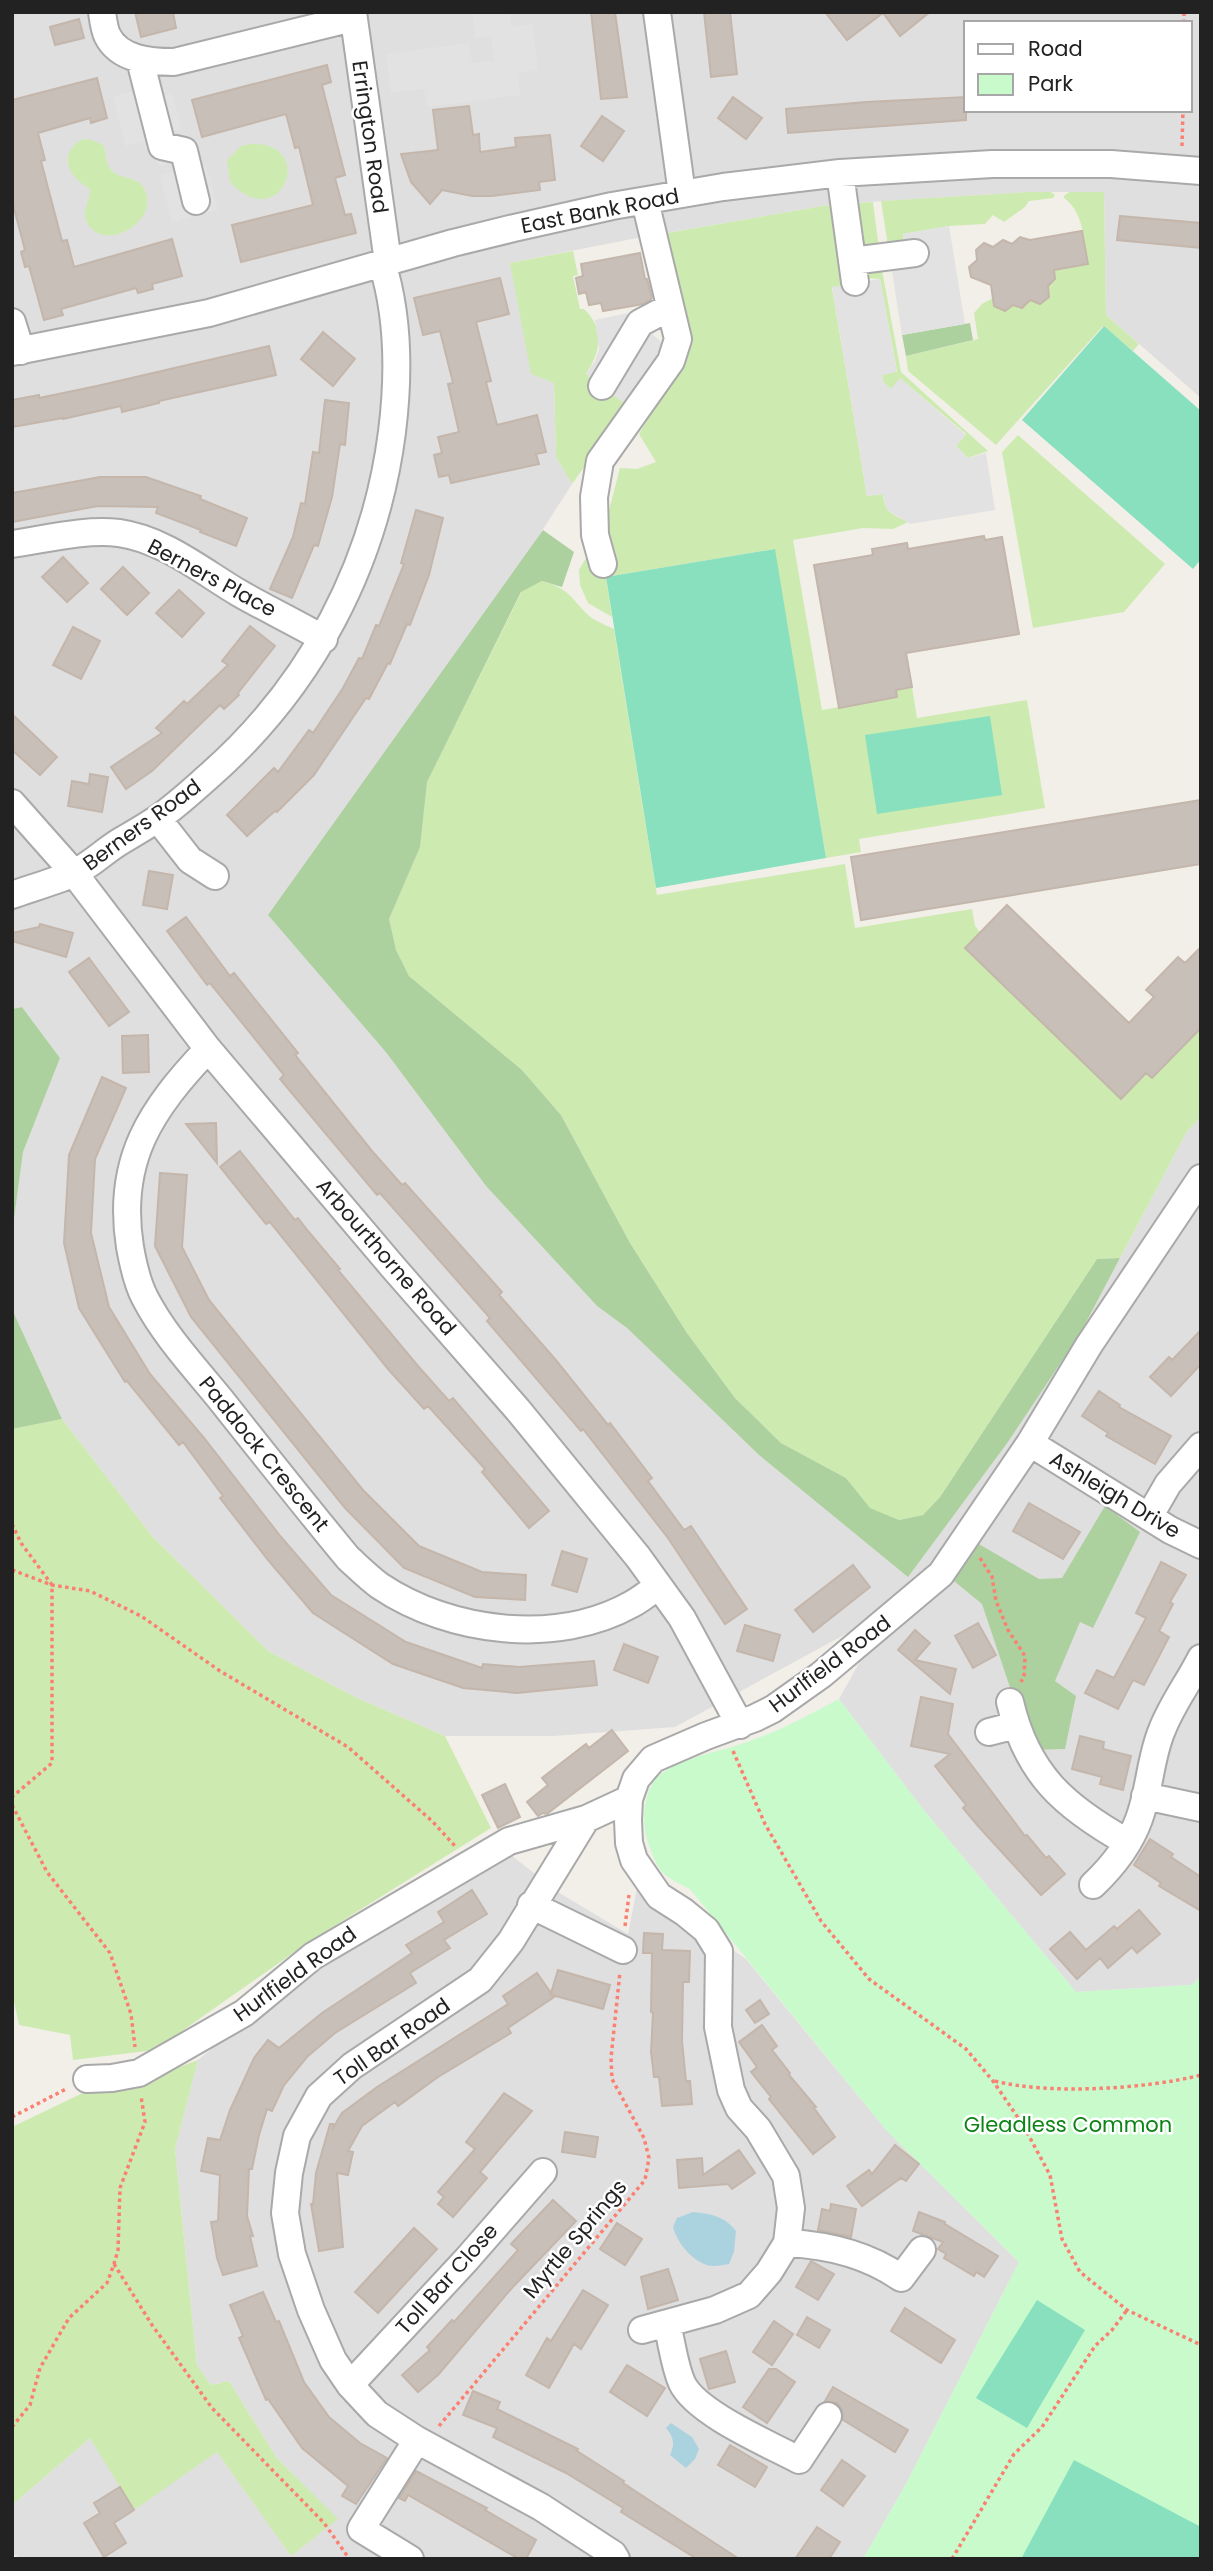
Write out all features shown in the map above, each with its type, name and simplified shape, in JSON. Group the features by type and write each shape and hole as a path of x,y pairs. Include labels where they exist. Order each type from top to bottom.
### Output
{"street":[{"path":"102,12 108,36 118,47 140,60 174,62 353,15"},
{"path":"657,12 681,194"},
{"name":"Errington Road","path":"353,15 385,262"},
{"path":"140,60 162,146 184,151 196,201"},
{"name":"East Bank Road","path":"16,352 209,313 526,225 681,194 840,173 992,164 1111,164 1191,170"},
{"path":"840,173 853,271 915,253"},
{"path":"603,564 595,535 594,497 600,461 671,361 678,339 645,201"},
{"name":"Berners Road","path":"12,895 74,873 158,819 240,748 281,702 324,639 368,542 389,460 397,383 395,327 385,262"},
{"path":"601,386 640,323 670,307"},
{"path":"12,322 16,352"},
{"name":"Berners Place","path":"12,544 96,532 120,533 139,539 202,569 324,639"},
{"name":"Arbourthorne Road","path":"12,803 74,873 208,1049 374,1246 511,1402 638,1557 681,1618 732,1727"},
{"path":"158,819 190,860 215,876"},
{"name":"Paddock Crescent","path":"208,1049 160,1103 136,1152 127,1210 136,1276 144,1297 175,1342 348,1558 380,1586 412,1604 438,1616 494,1628 534,1629 592,1620 631,1604 658,1586"},
{"name":"Hurlfield Road","path":"87,2079 139,2073 244,2013 313,1956 471,1863 509,1841 586,1819 629,1799 636,1779 653,1759 773,1709 831,1667 941,1574 1030,1443 1089,1345 1201,1178"},
{"name":"Ashleigh Drive","path":"1030,1443 1149,1517 1201,1545"},
{"path":"1149,1517 1168,1484 1201,1446"},
{"path":"1093,1885 1107,1872 1139,1820 1154,1752 1163,1728 1201,1658"},
{"path":"989,1732 1013,1714 1048,1784 1080,1814 1127,1842"},
{"path":"1145,1796 1201,1808"},
{"path":"629,1799 628,1832 634,1860 659,1896 706,1930 719,1951 718,2026 724,2067 739,2108 758,2129 786,2176 791,2208 787,2243 769,2272 749,2295 715,2310 655,2327 682,2384 698,2402 721,2419 799,2459 828,2416"},
{"name":"Toll Bar Road","path":"586,1819 511,1941 480,1980 352,2066 319,2096 297,2136 289,2173 285,2213 292,2254 311,2310 333,2360 350,2385 377,2414 421,2442 541,2507 613,2554 616,2559"},
{"path":"531,1905 623,1950"},
{"name":"Toll Bar Close","path":"350,2385 543,2172"},
{"path":"787,2243 816,2244 856,2254 885,2267 901,2278 922,2250"},
{"path":"410,2559 361,2529 421,2442"}],"path":[{"path":"1183,112 1191,170"},
{"path":"12,1524 21,1543 52,1586 52,1763 12,1797"},
{"path":"962,1544 982,1559 992,1577 996,1601 1008,1630 1025,1656 1024,1676 1013,1714"},
{"path":"12,1570 52,1586 90,1591 141,1616 220,1671 348,1747 432,1821 471,1863"},
{"path":"732,1727 765,1824 821,1921 869,1979 966,2049 993,2081 1023,2125 1050,2175 1062,2239 1080,2272 1127,2310 1201,2345"},
{"path":"12,1805 47,1872 110,1953 131,2014 145,2122 120,2188 118,2250 107,2283 69,2318 40,2368 30,2405 12,2427"},
{"name":"Myrtle Springs","path":"421,2442 645,2180 649,2158 643,2138 612,2080 611,2058 634,1860"},
{"path":"993,2081 1018,2087 1098,2087 1180,2080 1201,2075"},
{"path":"12,2117 87,2079"},
{"path":"114,2264 152,2325 212,2408 324,2523 348,2557"},
{"path":"952,2559 1014,2454 1042,2427 1095,2346 1127,2310"}],"shaded area":[{"path":"12,12 1201,12 1201,398 1106,315 1104,192 1029,192 835,204 510,263 554,383 556,457 572,484 474,637 385,1051 486,1186 597,1306 627,1328 759,1455 908,1576 1008,1442 1080,1334 1186,1133 1201,1116 1201,1977 1191,1985 1076,1992 922,1808 839,1699 888,1611 675,1727 554,1736 445,1736 357,1698 268,1651 152,1536 62,1419 12,1309 12,1234 23,1152 60,1058 22,1007 12,1009"},
{"path":"472,12 510,12 512,27 532,24 538,70 518,73 520,95 427,107 424,89 391,93 386,54 469,43 472,63 494,61 491,36 475,38"},
{"path":"131,92 156,97 172,93 181,129 164,134 191,169 206,166 218,210 172,222 160,175 178,170 176,162 158,166 154,148 146,150 144,141 126,146 113,97"},
{"path":"949,226 965,324 902,335 888,246 904,243 903,234"},
{"path":"880,279 897,372 882,375 883,382 891,389 900,378 966,435 956,446 968,458 986,453 995,510 910,524 887,510 883,494 867,496 832,287"},
{"path":"629,313 670,350 628,406 586,374 599,349 595,320"},
{"path":"502,1848 561,1894 628,1934 637,1888 641,1887 746,1959 887,2131 1019,2262 906,2484 863,2559 23,2559 12,2554 12,2505 90,2438 217,2452 291,2555 337,2519 276,2457 229,2381 211,2385 197,2365 175,2149 198,2060 326,1954"}],"green space":[{"path":"83,139 103,145 111,170 144,187 147,205 143,215 135,225 125,231 102,235 93,230 86,220 89,188 76,178 68,165 70,151"},
{"path":"251,144 271,147 283,156 288,169 285,182 277,193 265,199 249,196 230,182 227,160 241,146"},
{"path":"1051,192 1055,195 1053,198 1029,201 1004,222 993,215 985,224 949,226 903,234 904,243 888,246 881,201"},
{"path":"1069,192 1104,192 1106,315 1139,344 1133,351 1103,326 996,445 908,371 906,356 978,339 974,313 982,304 993,298 994,306 1005,311 1013,305 1022,308 1030,300 1040,304 1048,286 1055,279 1054,270 1088,264 1079,219 1071,204 1064,198"},
{"path":"873,202 879,249 863,247 853,203"},
{"path":"835,204 847,285 832,288 867,496 883,494 885,505 890,512 908,522 893,529 863,528 793,540 822,710 897,697 896,690 912,687 917,718 1027,700 1045,808 859,839 861,852 826,858 774,549 606,577 612,617 588,603 580,585 579,570 605,526 620,468 637,469 656,462 639,434 687,352 667,233"},
{"path":"573,251 578,275 573,276 580,309 584,309 591,317 598,332 595,357 586,374 628,406 572,484 556,457 554,383 531,374 510,263"},
{"path":"881,265 901,372 988,451 968,458 956,446 966,434 901,379 891,389 883,382 882,375 897,371 880,279 866,278 866,269"},
{"path":"970,323 973,340 906,356 902,335"},
{"path":"1104,326 1201,411 1201,559 1193,569 1022,420"},
{"path":"1018,435 1165,564 1124,612 1033,628 1002,452"},
{"path":"543,530 574,552 562,587 542,581 521,592 427,782 420,847 389,919 396,950 409,976 522,1070 561,1115 630,1243 687,1333 735,1398 781,1443 846,1478 870,1508 899,1520 923,1515 940,1497 1097,1259 1120,1258 1080,1334 1008,1442 908,1577 759,1455 627,1328 597,1306 486,1186 385,1051 268,915"},
{"path":"775,549 826,858 656,888 606,577"},
{"path":"542,581 569,594 591,617 614,629 657,895 845,864 855,928 972,909 975,926 1121,1098 1146,1073 1152,1078 1201,1028 1201,1116 1186,1133 1120,1258 1097,1259 940,1497 923,1515 899,1520 869,1508 846,1478 781,1443 735,1398 687,1333 630,1243 561,1115 522,1070 409,976 396,950 389,919 420,847 427,782 522,591"},
{"path":"990,716 1002,795 877,814 865,735"},
{"path":"22,1007 60,1058 23,1152 12,1234 12,1009"},
{"path":"12,1309 62,1419 12,1429"},
{"path":"62,1419 152,1536 268,1651 357,1698 445,1736 491,1828 310,1941 155,2050 73,2060 70,2035 19,2025 12,1992 12,1429"},
{"path":"1105,1506 1140,1532 1093,1628 1080,1622 1055,1681 1076,1696 1065,1749 1031,1750 982,1604 954,1581 977,1543 1039,1579 1062,1578"},
{"name":"Gleadless Common","path":"839,1699 922,1808 1076,1992 1191,1985 1201,1977 1201,2559 863,2559 906,2484 1019,2262 887,2131 690,1889 661,1870 647,1839 644,1823 645,1804 651,1787 655,1779 670,1768 689,1759 767,1735"},
{"path":"198,2060 175,2149 197,2365 211,2385 229,2381 276,2457 338,2519 291,2556 217,2452 134,2510 90,2438 12,2505 12,2127 89,2090 132,2085"},
{"path":"1037,2300 1085,2330 1027,2428 976,2398"},
{"path":"1074,2460 1201,2527 1201,2559 1021,2559"}],"water":[{"path":"693,2212 717,2217 736,2231 734,2252 729,2264 705,2264 682,2246 673,2227 677,2218"},
{"path":"671,2423 692,2437 699,2449 695,2459 686,2468 670,2455 673,2441 666,2428"}],"building":[{"path":"135,12 173,12 176,28 141,37"},
{"path":"591,12 615,12 627,97 601,99"},
{"path":"704,12 730,12 737,74 711,77"},
{"path":"825,12 930,12 900,36 883,13 847,40"},
{"path":"79,19 84,38 55,45 50,27"},
{"path":"327,65 331,82 322,85 345,175 335,178 345,215 351,214 356,233 241,262 232,225 313,205 299,147 295,148 286,114 202,137 192,100"},
{"path":"97,78 107,118 91,123 90,118 38,133 45,160 41,161 62,241 67,240 74,267 172,239 182,276 152,284 153,289 138,293 136,288 61,309 63,315 44,320 29,266 25,267 21,252 25,250 12,201 12,100"},
{"path":"733,97 762,118 746,139 718,118"},
{"path":"964,97 966,120 788,133 786,109"},
{"path":"469,106 473,135 479,134 480,152 516,147 515,138 550,135 555,180 539,182 540,190 492,196 472,196 442,190 430,204 411,182 401,154 438,150 433,110"},
{"path":"602,116 624,131 603,161 581,146"},
{"path":"1120,216 1201,223 1201,248 1117,240"},
{"path":"1082,231 1088,264 1054,270 1055,279 1048,286 1049,297 1040,304 1030,300 1022,308 1013,305 1005,311 994,306 991,285 971,277 969,267 977,260 976,250 984,243 993,247 1003,240 1012,244 1020,237 1030,240"},
{"path":"640,253 652,298 650,300 643,304 603,311 601,303 589,305 586,292 579,294 576,278 583,276 581,264"},
{"path":"500,278 509,314 476,322 491,381 486,382 497,425 537,415 546,452 536,454 539,464 451,483 449,475 439,477 434,455 442,453 438,437 459,432 448,384 453,383 440,331 423,335 414,298"},
{"path":"323,332 355,359 333,386 301,359"},
{"path":"269,346 276,375 122,412 121,406 12,427 12,400 39,395 39,398 97,386"},
{"path":"325,400 349,403 345,445 340,444 332,497 318,546 314,545 292,598 270,589 293,537 301,503 305,504 313,452 319,453"},
{"path":"100,477 146,477 201,496 200,499 247,518 236,546 156,513 158,507 98,506 12,522 12,493"},
{"path":"416,510 443,518 429,575 410,625 407,624 390,664 388,663 369,699 366,698 314,775 277,812 247,836 227,815 274,768 278,772 309,730 313,733 359,658 362,659 376,625 379,626 404,564 401,563"},
{"path":"984,536 985,540 1002,537 1019,634 906,653 912,687 896,690 897,697 839,708 814,565 873,555 872,549 907,543 908,549"},
{"path":"63,557 88,583 67,602 42,577"},
{"path":"123,567 149,593 127,615 101,589"},
{"path":"179,590 204,613 182,637 156,613"},
{"path":"250,626 275,646 239,695 224,709 220,705 152,771 126,789 111,767 162,733 156,728 184,701 187,704 228,665 222,661"},
{"path":"73,627 100,641 81,679 53,665"},
{"path":"12,714 57,757 40,775 12,750"},
{"path":"90,774 108,777 102,812 68,806 72,781 89,784"},
{"path":"1201,800 1201,864 861,920 851,857"},
{"path":"149,871 173,875 167,909 143,905"},
{"path":"1007,905 1129,1023 1154,997 1146,990 1178,957 1185,963 1201,947 1201,1028 1152,1078 1146,1073 1121,1099 965,948"},
{"path":"186,917 230,976 234,973 298,1053 295,1055 372,1151 402,1185 405,1183 502,1292 499,1295 608,1425 610,1423 652,1478 648,1481 684,1530 691,1526 747,1609 725,1624 668,1538 583,1429 581,1431 487,1321 490,1318 380,1193 377,1195 280,1079 284,1075 210,983 207,985 167,931"},
{"path":"40,924 73,933 66,957 12,941 12,933 39,927"},
{"path":"89,958 129,1012 109,1026 69,972"},
{"path":"148,1035 149,1072 123,1073 122,1036"},
{"path":"102,1077 126,1088 95,1159 91,1233 109,1307 150,1374 281,1537 331,1595 406,1642 482,1668 483,1664 519,1667 594,1661 597,1685 517,1693 463,1688 393,1664 313,1613 268,1560 220,1498 223,1496 183,1442 179,1445 127,1381 125,1382 79,1308 64,1243 69,1155"},
{"path":"216,1123 217,1163 186,1124"},
{"path":"240,1151 418,1366 449,1401 453,1398 549,1511 529,1528 482,1472 485,1469 428,1406 424,1409 388,1369 270,1222 266,1224 220,1167"},
{"path":"160,1173 187,1175 182,1247 209,1300 363,1490 419,1546 482,1572 526,1575 525,1600 475,1597 404,1568 345,1508 191,1317 155,1246"},
{"path":"1201,1330 1201,1364 1171,1396 1150,1377 1169,1357 1172,1360"},
{"path":"1099,1391 1120,1405 1119,1407 1171,1436 1155,1464 1106,1436 1108,1433 1082,1416"},
{"path":"1029,1503 1080,1532 1063,1559 1013,1531"},
{"path":"562,1551 587,1559 577,1592 552,1585"},
{"path":"1161,1562 1186,1575 1170,1602 1173,1604 1159,1631 1169,1637 1144,1685 1133,1680 1118,1709 1085,1693 1097,1670 1114,1678 1146,1618 1136,1613"},
{"path":"853,1565 870,1587 813,1632 795,1610"},
{"path":"978,1623 996,1655 973,1668 955,1636"},
{"path":"745,1625 780,1635 773,1661 737,1651"},
{"path":"915,1630 930,1643 915,1660 956,1669 950,1694 898,1650"},
{"path":"624,1644 658,1657 648,1683 614,1670"},
{"path":"921,1697 953,1704 948,1734 1025,1836 1027,1835 1046,1858 1049,1856 1065,1874 1041,1895 963,1808 966,1805 935,1766 950,1754 911,1746"},
{"path":"612,1730 628,1751 547,1814 538,1816 527,1802 548,1785 542,1778 586,1744 589,1748"},
{"path":"1080,1736 1104,1742 1103,1749 1131,1756 1123,1790 1100,1784 1102,1777 1072,1769"},
{"path":"505,1784 520,1817 498,1828 482,1795"},
{"path":"1150,1839 1201,1877 1201,1911 1159,1886 1161,1883 1134,1865"},
{"path":"472,1890 487,1914 444,1940 450,1948 410,1973 416,1983 335,2033 307,2057 284,2085 272,2111 267,2109 252,2169 249,2169 247,2216 257,2266 223,2275 211,2222 218,2221 220,2175 201,2171 208,2138 220,2140 230,2110 254,2058 268,2040 279,2048 322,2013 412,1953 406,1945 444,1922 438,1912"},
{"path":"1139,1910 1160,1934 1137,1953 1132,1947 1108,1968 1100,1958 1077,1979 1050,1949 1070,1932 1086,1950 1114,1926 1117,1929"},
{"path":"644,1933 663,1934 662,1950 690,1951 689,1982 683,1982 682,2041 686,2081 690,2081 692,2104 662,2106 659,2077 654,2077 651,2052 652,1953 643,1953"},
{"path":"558,1970 610,1985 603,2009 552,1995 554,1997 508,2028 511,2033 438,2077 398,2106 395,2102 362,2126 348,2151 353,2152 348,2175 337,2173 343,2247 319,2251 311,2204 316,2173 330,2124 333,2124 333,2128 342,2113 377,2087 508,2004 503,1996 537,1973 551,1993"},
{"path":"760,2000 769,2014 755,2023 746,2010"},
{"path":"762,2025 777,2046 772,2050 816,2107 814,2108 835,2137 813,2154 751,2072 757,2067 739,2042"},
{"path":"504,2093 532,2111 480,2172 487,2178 453,2217 438,2204 444,2197 438,2192 475,2149 466,2142"},
{"path":"565,2132 598,2137 595,2157 562,2152"},
{"path":"895,2145 919,2164 906,2181 901,2178 862,2206 847,2186 869,2170 872,2174"},
{"path":"739,2150 755,2173 732,2189 728,2184 679,2188 677,2160 702,2158 703,2175"},
{"path":"553,2200 576,2221 511,2289 438,2375 418,2392 402,2375 430,2350 427,2347 452,2320 454,2322 518,2250 511,2244"},
{"path":"831,2204 856,2209 851,2237 818,2230 822,2209 830,2211"},
{"path":"919,2212 945,2222 998,2256 984,2277 976,2272 974,2276 944,2258 946,2254 938,2249 943,2242 913,2231"},
{"path":"617,2223 642,2239 625,2265 600,2249"},
{"path":"414,2228 437,2249 378,2313 355,2292"},
{"path":"811,2261 834,2274 818,2300 796,2287"},
{"path":"668,2269 678,2300 648,2309 641,2277"},
{"path":"583,2290 608,2305 581,2349 574,2344 549,2388 526,2375 547,2338 551,2341"},
{"path":"263,2292 276,2322 279,2321 304,2382 329,2417 360,2443 387,2458 356,2504 342,2496 348,2486 302,2448 268,2399 266,2400 239,2338 243,2336 230,2305"},
{"path":"905,2308 955,2340 941,2363 891,2331"},
{"path":"807,2317 830,2330 819,2348 797,2335"},
{"path":"774,2321 793,2334 772,2365 753,2352"},
{"path":"726,2351 735,2382 709,2389 700,2359"},
{"path":"627,2365 665,2388 647,2416 610,2392"},
{"path":"769,2369 776,2369 795,2382 767,2423 743,2407"},
{"path":"833,2387 908,2430 895,2452 843,2420 842,2410 837,2403 825,2401"},
{"path":"473,2391 500,2402 497,2409 578,2449 577,2451 624,2481 623,2483 739,2559 697,2559 621,2512 623,2508 566,2473 493,2437 497,2428 463,2415"},
{"path":"730,2445 767,2467 755,2487 718,2465"},
{"path":"842,2460 865,2476 843,2506 821,2490"},
{"path":"416,2471 487,2508 485,2510 536,2540 526,2559 519,2559 408,2495 405,2501 399,2498"},
{"path":"120,2487 134,2510 114,2523 126,2543 104,2557 84,2523 100,2513 94,2503"},
{"path":"817,2527 840,2542 829,2559 795,2559"}]}
